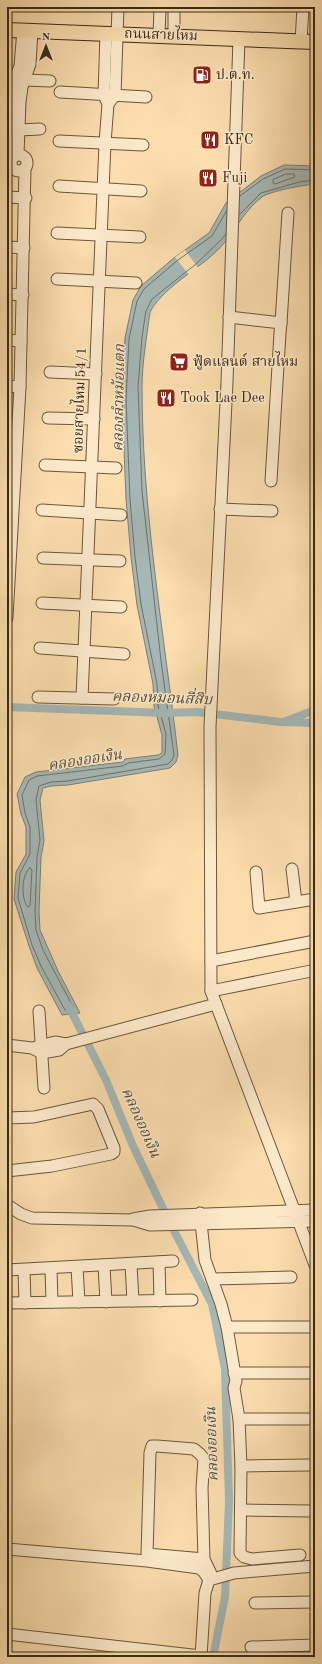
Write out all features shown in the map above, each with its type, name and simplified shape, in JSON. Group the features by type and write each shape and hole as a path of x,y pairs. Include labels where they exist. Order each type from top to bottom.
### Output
{"main road":[{"name":"ถนนสายไหม","path":"7,30 308,42"}],"street":[{"name":"ซอยสายไหม 54/1","path":"82,698 104,143 109,98 111,33 118,7"},
{"path":"158,36 160,7"},
{"path":"174,7 174,36"},
{"path":"303,7 308,42"},
{"path":"15,157 10,152 9,108 13,86 26,49 27,30"},
{"path":"239,39 229,317 210,727 211,991 315,1266"},
{"path":"15,157 19,130 22,87 30,64 26,49"},
{"path":"25,80 50,81"},
{"path":"60,92 109,98 146,97"},
{"path":"19,130 40,129"},
{"path":"59,141 143,145"},
{"path":"7,618 12,431 20,387 26,198 25,168 27,162 24,156 15,157"},
{"path":"59,186 141,191"},
{"path":"7,197 26,198"},
{"path":"271,481 288,213"},
{"path":"57,233 140,237"},
{"path":"7,247 24,248"},
{"path":"57,279 136,283"},
{"path":"7,294 23,294"},
{"path":"229,317 282,323"},
{"path":"7,340 21,341"},
{"path":"50,372 96,374"},
{"path":"7,386 20,387"},
{"path":"48,418 94,419"},
{"path":"45,465 116,468"},
{"path":"220,509 272,511"},
{"path":"42,510 121,515"},
{"path":"43,558 120,561"},
{"path":"42,603 121,606"},
{"path":"40,648 124,654"},
{"path":"38,697 114,699"},
{"path":"292,869 296,902"},
{"path":"256,872 259,908 315,899"},
{"path":"211,961 315,940"},
{"path":"211,991 311,971 315,972"},
{"path":"7,1045 39,1048 55,1042 71,1043 216,1004"},
{"path":"38,1010 39,1048 44,1088"},
{"path":"7,1118 34,1117 93,1104 98,1109 114,1148 114,1152 111,1154 52,1166 7,1171"},
{"path":"7,1206 32,1218 133,1220 150,1225 155,1220 184,1219 299,1222 315,1221"},
{"path":"200,1219 315,1210"},
{"path":"200,1219 205,1260 222,1304 236,1381 234,1388 239,1419 241,1466 240,1553 244,1557 252,1559 300,1555"},
{"path":"7,1270 51,1269 173,1261"},
{"path":"159,1262 160,1300"},
{"path":"131,1264 133,1301"},
{"path":"104,1265 106,1302"},
{"path":"77,1267 79,1302"},
{"path":"51,1269 52,1302"},
{"path":"24,1270 25,1303"},
{"path":"212,1279 291,1277"},
{"path":"7,1303 192,1300"},
{"path":"227,1327 312,1327"},
{"path":"234,1373 311,1373"},
{"path":"239,1419 308,1419"},
{"path":"204,1559 147,1554 150,1454 152,1446 194,1450 200,1454 204,1460 202,1488 204,1559 213,1578"},
{"path":"241,1466 309,1465"},
{"path":"241,1510 312,1511"},
{"path":"7,1549 147,1561 198,1568 213,1578 234,1573 315,1566"},
{"path":"7,1634 201,1656 205,1593 213,1578"},
{"path":"255,1603 315,1602"},
{"path":"250,1648 315,1645"}],"water":[{"name":"คลองหมอนสี่สิบ","path":"284,165 315,166 315,184 279,191 262,197 246,213 225,242 207,260 166,292 150,312 142,378 143,433 155,572 178,755 176,762 170,768 43,788 40,800 44,841 41,857 39,911 40,930 58,971 80,1013 62,1015 37,968 14,899 16,872 26,854 26,827 21,814 17,794 25,777 36,772 123,762 125,759 158,755 162,753 162,735 154,706 153,684 137,605 126,499 122,400 125,338 133,300 141,286 175,257 209,233 226,203 261,176"}],"pier":[{"path":"185,250 199,269 190,276 175,257"}],"waterway":[{"name":"คลองลำหม้อแตก","path":"7,707 165,713 197,712 281,722 315,723"},
{"path":"286,721 315,710"},
{"name":"คลองออเงิน","path":"68,1005 106,1080 133,1146 169,1221 212,1304 225,1369 229,1501 225,1597 213,1657"}],"place":[{"name":"ป.ต.ท.","path":"202,75"},
{"name":"KFC","path":"210,140"},
{"name":"Fuji","path":"208,178"},
{"name":"ฟู้ดแลนด์ สายไหม","path":"179,362"},
{"name":"Took Lae Dee","path":"166,398"}]}
